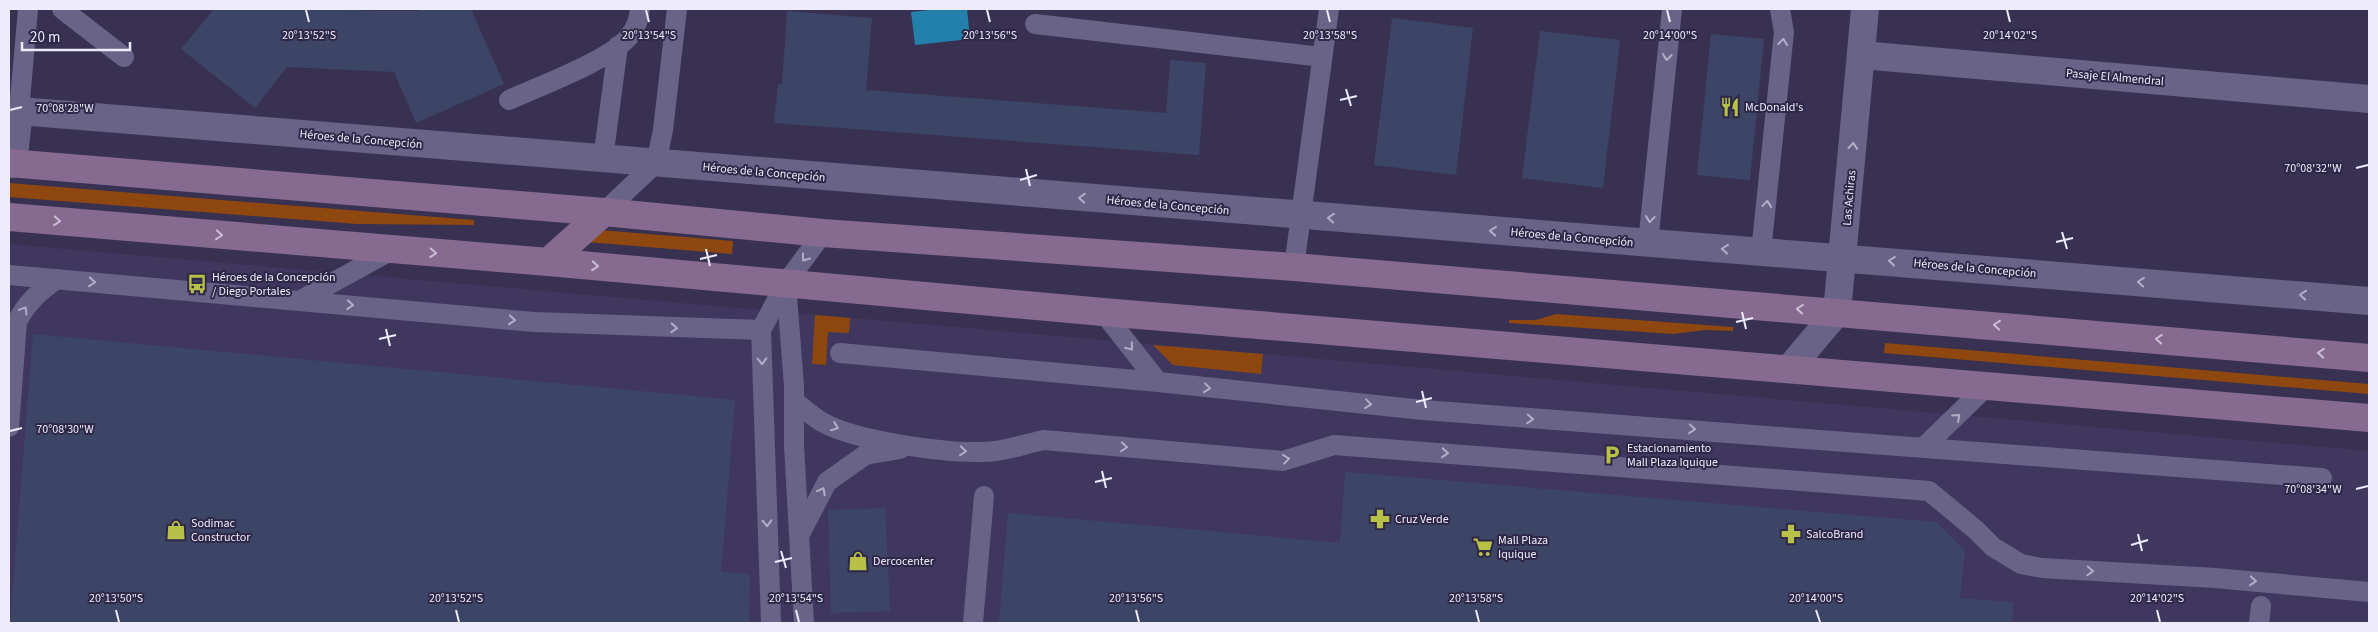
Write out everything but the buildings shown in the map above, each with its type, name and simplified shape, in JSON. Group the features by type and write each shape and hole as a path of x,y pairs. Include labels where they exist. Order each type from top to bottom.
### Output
{"main road":[{"path":"11,164 604,212 823,233 1294,267 2369,358"},
{"path":"548,262 604,212"},
{"path":"9,217 548,262 1103,312 2369,418"}],"street":[{"name":"Las Achiras","path":"1837,312 1865,9"},
{"name":"Pasaje El Almendral","path":"1861,55 2369,99"},
{"name":"Héroes de la Concepción","path":"19,112 2369,301"},
{"path":"11,164 19,112"},
{"path":"1789,369 1837,312"}],"lane":[{"path":"19,112 28,9"},
{"path":"62,9 124,58"},
{"path":"509,100 608,54 630,35 638,22 640,9"},
{"path":"604,212 656,162 663,130 677,9"},
{"path":"1294,267 1329,9"},
{"path":"1648,243 1672,9"},
{"path":"1761,252 1784,32 1780,9"},
{"path":"1035,24 1322,57"},
{"path":"604,159 618,46"},
{"path":"771,623 761,330 786,283 823,233"},
{"path":"301,300 392,250"},
{"path":"9,275 534,322 761,330"},
{"path":"9,426 17,322 24,307 36,293 57,279"},
{"path":"786,283 794,402 794,445 804,623"},
{"path":"1103,312 1158,382"},
{"path":"840,353 1158,382 1288,398 1423,410 2322,478"},
{"path":"1923,448 1988,385"},
{"path":"794,402 823,422 864,437 915,446 984,452 1006,450 1044,440 1283,461 1334,445 1929,491 1976,530 1993,547 2021,564 2042,568 2215,578 2369,592"},
{"path":"799,534 827,482 865,455 915,446"},
{"path":"973,623 984,496"}],"shaded area":[{"path":"9,183 474,220 474,225 357,224 9,197"},
{"path":"600,230 733,241 732,254 586,242"},
{"path":"9,244 2369,451 2369,623 9,623"},
{"path":"1556,314 1733,327 1733,331 1705,330 1673,334 1509,323 1509,320 1536,320"},
{"path":"815,315 850,318 849,333 828,332 826,365 812,364"},
{"path":"1885,343 2369,384 2369,394 1884,353"},
{"path":"1153,345 1263,354 1261,374 1173,365"}],"water":[{"path":"967,9 970,39 915,45 911,12"}],"place":[{"name":"McDonald's","path":"1730,107"},
{"name":"Héroes de la Concepción / Diego Portales","path":"197,284"},
{"name":"Estacionamiento Mall Plaza Iquique","path":"1612,455"},
{"name":"Cruz Verde","path":"1380,519"},
{"name":"Sodimac Constructor","path":"176,530"},
{"name":"SalcoBrand","path":"1791,534"},
{"name":"Mall Plaza Iquique","path":"1483,547"},
{"name":"Dercocenter","path":"858,561"}]}
